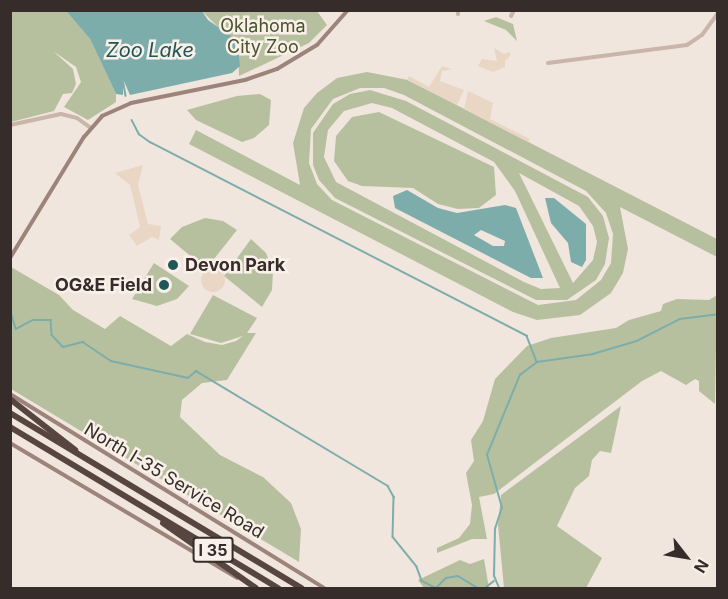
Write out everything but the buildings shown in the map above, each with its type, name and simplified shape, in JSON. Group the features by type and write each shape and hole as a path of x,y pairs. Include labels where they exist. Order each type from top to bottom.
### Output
{"highway":[{"path":"10,399 84,458"},
{"name":"I 35","path":"10,413 301,588"},
{"name":"I 35","path":"11,428 278,588"},
{"path":"149,511 256,588"}],"main road":[{"path":"10,258 91,128 123,106 245,80 277,69 317,45 348,10"},
{"name":"North I-35 Service Road","path":"10,394 324,588"},
{"path":"10,443 256,588"}],"street":[{"path":"511,16 514,10"},
{"path":"548,63 687,45 705,33 717,13"},
{"path":"10,125 61,114 77,118 91,128"}],"green space":[{"path":"10,11 66,11 90,39 116,94 116,102 88,120 64,107 81,82 76,67 53,51 73,69 76,84 72,93 63,94 54,111 11,122"},
{"name":"Oklahoma City Zoo","path":"202,11 317,11 327,25 309,43 239,76 238,47"},
{"path":"496,17 513,24 517,41 506,30 484,21"},
{"path":"367,72 408,80 717,239 717,257 620,207 628,249 623,273 611,293 580,315 537,320 513,312 189,144 196,130 300,185 293,143 304,108 317,93 337,78","holes":["360,88 384,88 404,95 586,191 606,213 613,234 611,263 601,280 576,300 538,305 332,200 317,184 309,163 311,129 333,99"]},
{"path":"370,90 406,101 588,197 603,216 609,238 605,264 596,280 567,300 536,300 335,198 319,180 313,165 313,133 333,104 350,94","holes":["372,103 392,108 494,162 515,191 560,288 541,289 524,282 336,182 324,157 328,130 344,111","519,173 579,206 593,226 597,242 593,260 573,283"]},
{"path":"260,94 271,100 269,125 254,138 242,142 196,120 187,110 237,96"},
{"path":"379,112 494,167 496,195 479,208 458,209 438,204 413,188 362,186 348,181 334,161 336,136 352,117"},
{"path":"205,218 223,221 237,230 206,269 170,239 182,227"},
{"path":"251,239 266,253 273,271 272,290 262,307 224,276"},
{"name":"OG&E Field","path":"154,263 189,286 177,299 157,306 132,299"},
{"path":"11,267 59,295 73,310 105,329 120,316 171,346 187,334 205,342 222,345 236,341 243,336 221,343 190,334 213,295 257,318 247,333 256,333 227,380 202,383 182,400 180,417 220,455 263,477 291,503 301,529 299,562 11,389"},
{"path":"717,295 715,404 699,391 699,381 695,379 686,385 661,371 642,381 494,494 479,497 487,539 472,539 437,553 437,548 459,538 470,524 472,505 466,473 474,461 471,440 483,421 495,379 527,346 551,338 616,328 629,320 661,311 663,304 677,299 709,300"},
{"path":"621,406 611,453 600,451 592,460 589,476 575,488 557,526 602,558 586,588 504,588 498,525 501,495"},
{"path":"484,559 489,588 424,588 418,580 460,560 470,564"}],"shaded area":[{"path":"494,48 504,54 510,52 510,56 505,61 505,67 493,72 478,66 482,59 497,61"},
{"path":"442,66 452,69 442,71 440,81 464,90 457,105 407,80 409,76 429,87"},
{"path":"468,91 493,103 490,119 530,139 528,142 464,109"},
{"path":"143,165 138,185 148,224 161,226 159,240 152,237 137,246 129,235 140,227 130,185 115,173"},
{"path":"213,268 218,269 224,275 224,285 218,291 213,292 208,291 202,285 201,280 202,275 208,269"}],"water":[{"name":"Zoo Lake","path":"66,11 202,11 208,20 231,36 238,47 240,66 232,73 130,95 123,79 123,95 116,94 90,39"},
{"path":"407,190 438,208 457,213 505,205 516,208 543,278 531,278 395,208 393,196","holes":["481,230 505,241 504,246 493,246 474,235"]},
{"path":"545,198 554,198 586,224 586,260 582,267 571,262 568,243 551,223"}],"waterway":[{"path":"123,79 126,96"},
{"path":"132,120 139,134 150,142 527,336 537,362"},
{"path":"10,309 16,329 33,320 51,320 52,335 63,347 83,342 111,361 188,378 196,371 388,486 394,497 393,537 417,567 422,581 436,588 446,578 458,576 478,588"},
{"path":"499,588 494,576 495,529 502,508 487,455 520,375 537,362 593,354 637,341 680,319 718,314"},
{"path":"485,588 494,581"}],"place":[{"name":"Devon Park","path":"173,265"},
{"name":"OG&E Field","path":"164,285"}]}
